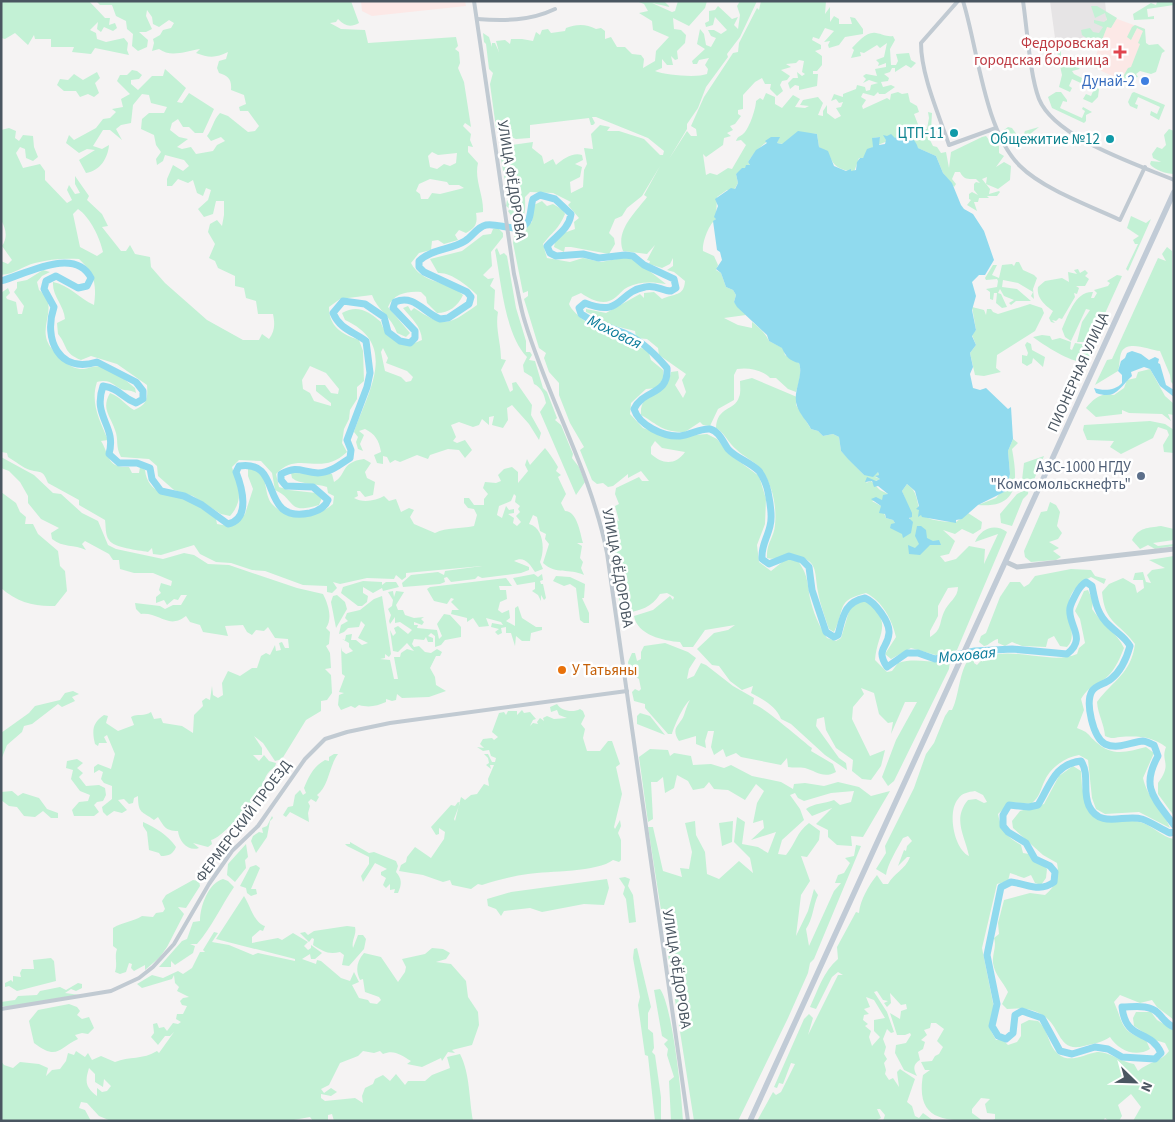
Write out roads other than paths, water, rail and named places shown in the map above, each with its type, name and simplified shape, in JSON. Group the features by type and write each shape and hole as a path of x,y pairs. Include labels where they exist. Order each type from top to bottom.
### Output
{"main road":[{"name":"ПИОНЕРНАЯ УЛИЦА","path":"750,1121 1174,192"}],"street":[{"name":"УЛИЦА ФЁДОРОВА","path":"474,1 506,215 525,322 584,470 598,513 607,553 688,1121"},
{"path":"958,1 921,43 921,52 934,102 949,145 996,128"},
{"path":"963,1 996,128 1013,159 1036,178 1060,192 1120,220 1145,168"},
{"path":"1023,1 1037,91 1045,110 1059,126 1078,137 1174,180"},
{"path":"477,20 528,19 555,9"},
{"path":"1006,562 1017,567 1174,549"},
{"name":"ФЕРМЕРСКИЙ ПРОЕЗД","path":"1,1009 111,992 139,978 153,967 166,956 209,884 232,851 258,826 304,759 325,739 347,732 390,724 627,691"}],"water":[{"path":"798,131 817,134 819,147 828,151 834,166 846,171 856,170 857,162 860,158 863,158 867,149 873,147 872,138 880,137 879,145 885,144 886,140 883,135 891,134 895,138 909,137 915,141 918,148 936,156 943,173 952,183 961,205 973,214 984,231 994,260 985,275 979,275 972,282 976,296 972,310 976,330 972,336 976,345 970,353 973,367 970,374 973,388 980,390 986,388 1008,409 1011,407 1013,439 1008,451 1010,474 1006,491 978,505 962,519 956,520 956,523 922,517 921,515 918,517 919,510 916,509 919,506 915,491 907,484 902,491 912,513 912,517 909,518 913,522 911,533 903,538 902,534 890,528 891,524 895,523 893,520 886,518 885,514 879,513 881,506 871,499 876,497 882,500 883,495 888,494 878,486 874,487 872,481 865,482 867,477 876,481 880,479 875,476 879,475 878,472 873,477 864,475 841,451 839,437 833,434 823,436 818,431 811,429 800,412 796,401 800,373 799,363 791,360 782,348 769,341 767,335 737,307 734,302 736,295 733,290 726,287 721,273 716,269 722,260 720,252 717,250 713,221 716,219 714,217 718,206 715,199 731,188 735,189 738,183 736,174 742,168 745,168 746,165 750,165 748,162 756,150 767,143 765,141 771,137 780,137 777,143 782,144"},
{"path":"1132,351 1141,354 1149,360 1155,357 1159,359 1158,363 1160,364 1166,385 1174,390 1174,397 1160,386 1150,369 1144,367 1131,372 1132,376 1117,392 1108,395 1096,393 1094,388 1109,390 1116,388 1122,383 1122,375 1118,371 1121,361 1127,353"},
{"path":"917,526 921,526 926,530 927,538 933,541 939,540 941,545 930,545 920,555 909,554 908,545 915,548 919,544 915,536"}],"waterway":[{"name":"Моховая","path":"1,281 49,265 62,263 74,264 84,269 91,278 87,286 78,288 56,276 46,281 44,289 54,307 51,331 57,351 73,363 97,362 136,382 143,391 143,399 136,403 114,389 103,386 100,406 110,436 109,454 119,463 137,463 150,468 152,479 161,491 184,496 202,505 228,524 240,516 242,509 241,486 236,472 239,466 253,466 262,472 276,501 283,509 294,514 310,513 321,509 328,500 313,487 286,486 281,480 281,474 296,469 318,473 327,472 350,458 351,450 347,440 367,387 370,373 366,341 339,323 333,313 343,301 365,304 384,317 388,332 400,341 410,343 415,338 415,331 393,308 395,302 408,300 440,319 448,318 469,304 471,297 467,292 424,272 419,267 419,261 429,254 465,241 486,225 510,228 521,227 529,219 533,199 540,195 555,199 571,214 568,224 547,246 550,253 556,256 583,254 599,258 633,256 644,265 674,279 676,288 671,291 652,286 645,287 636,290 613,306 606,308 585,303 579,308 581,314 595,322 633,337 652,352 667,368 667,377 660,388 643,398 634,409 646,425 659,432 673,436 706,429 713,430 731,452 759,471 767,487 771,513 771,522 763,546 762,559 769,564 789,556 802,560 809,567 812,590 826,632 834,637 838,635 846,611 853,603 865,598 877,608 889,629 888,638 882,652 887,667 907,653 918,653 935,659 975,651 1012,649 1067,654 1076,642 1070,606 1079,588 1086,582 1092,586 1097,608 1102,617 1130,646 1118,672 1111,679 1092,691 1089,703 1091,719 1097,734 1105,744 1120,746 1143,741 1154,745 1158,756 1150,777 1150,785 1156,800 1174,825"},
{"name":"Моховая","path":"1174,832 1170,833 1142,819 1106,819 1099,817 1089,806 1087,800 1085,772 1081,761 1065,766 1054,777 1038,805 1029,807 1009,805 1003,815 1003,826 1008,832 1026,843 1035,859 1050,866 1055,872 1054,882 1043,887 1033,887 1011,882 1001,887 987,955 997,1004 992,1026 998,1036 1006,1039 1013,1033 1015,1015 1022,1011 1042,1018 1060,1051 1072,1054 1095,1047 1108,1049 1122,1057 1155,1059 1161,1053 1156,1045 1128,1025 1124,1018 1122,1007 1150,1008 1174,1027"}],"place":[{"name":"Федоровская городская больница","path":"1120,52"},
{"name":"Дунай-2","path":"1145,81"},
{"name":"ЦТП-11","path":"954,133"},
{"name":"Общежитие №12","path":"1110,139"},
{"name":"АЗС-1000 НГДУ \"Комсомольскнефть\"","path":"1141,476"},
{"name":"У Татьяны","path":"562,670"}]}
